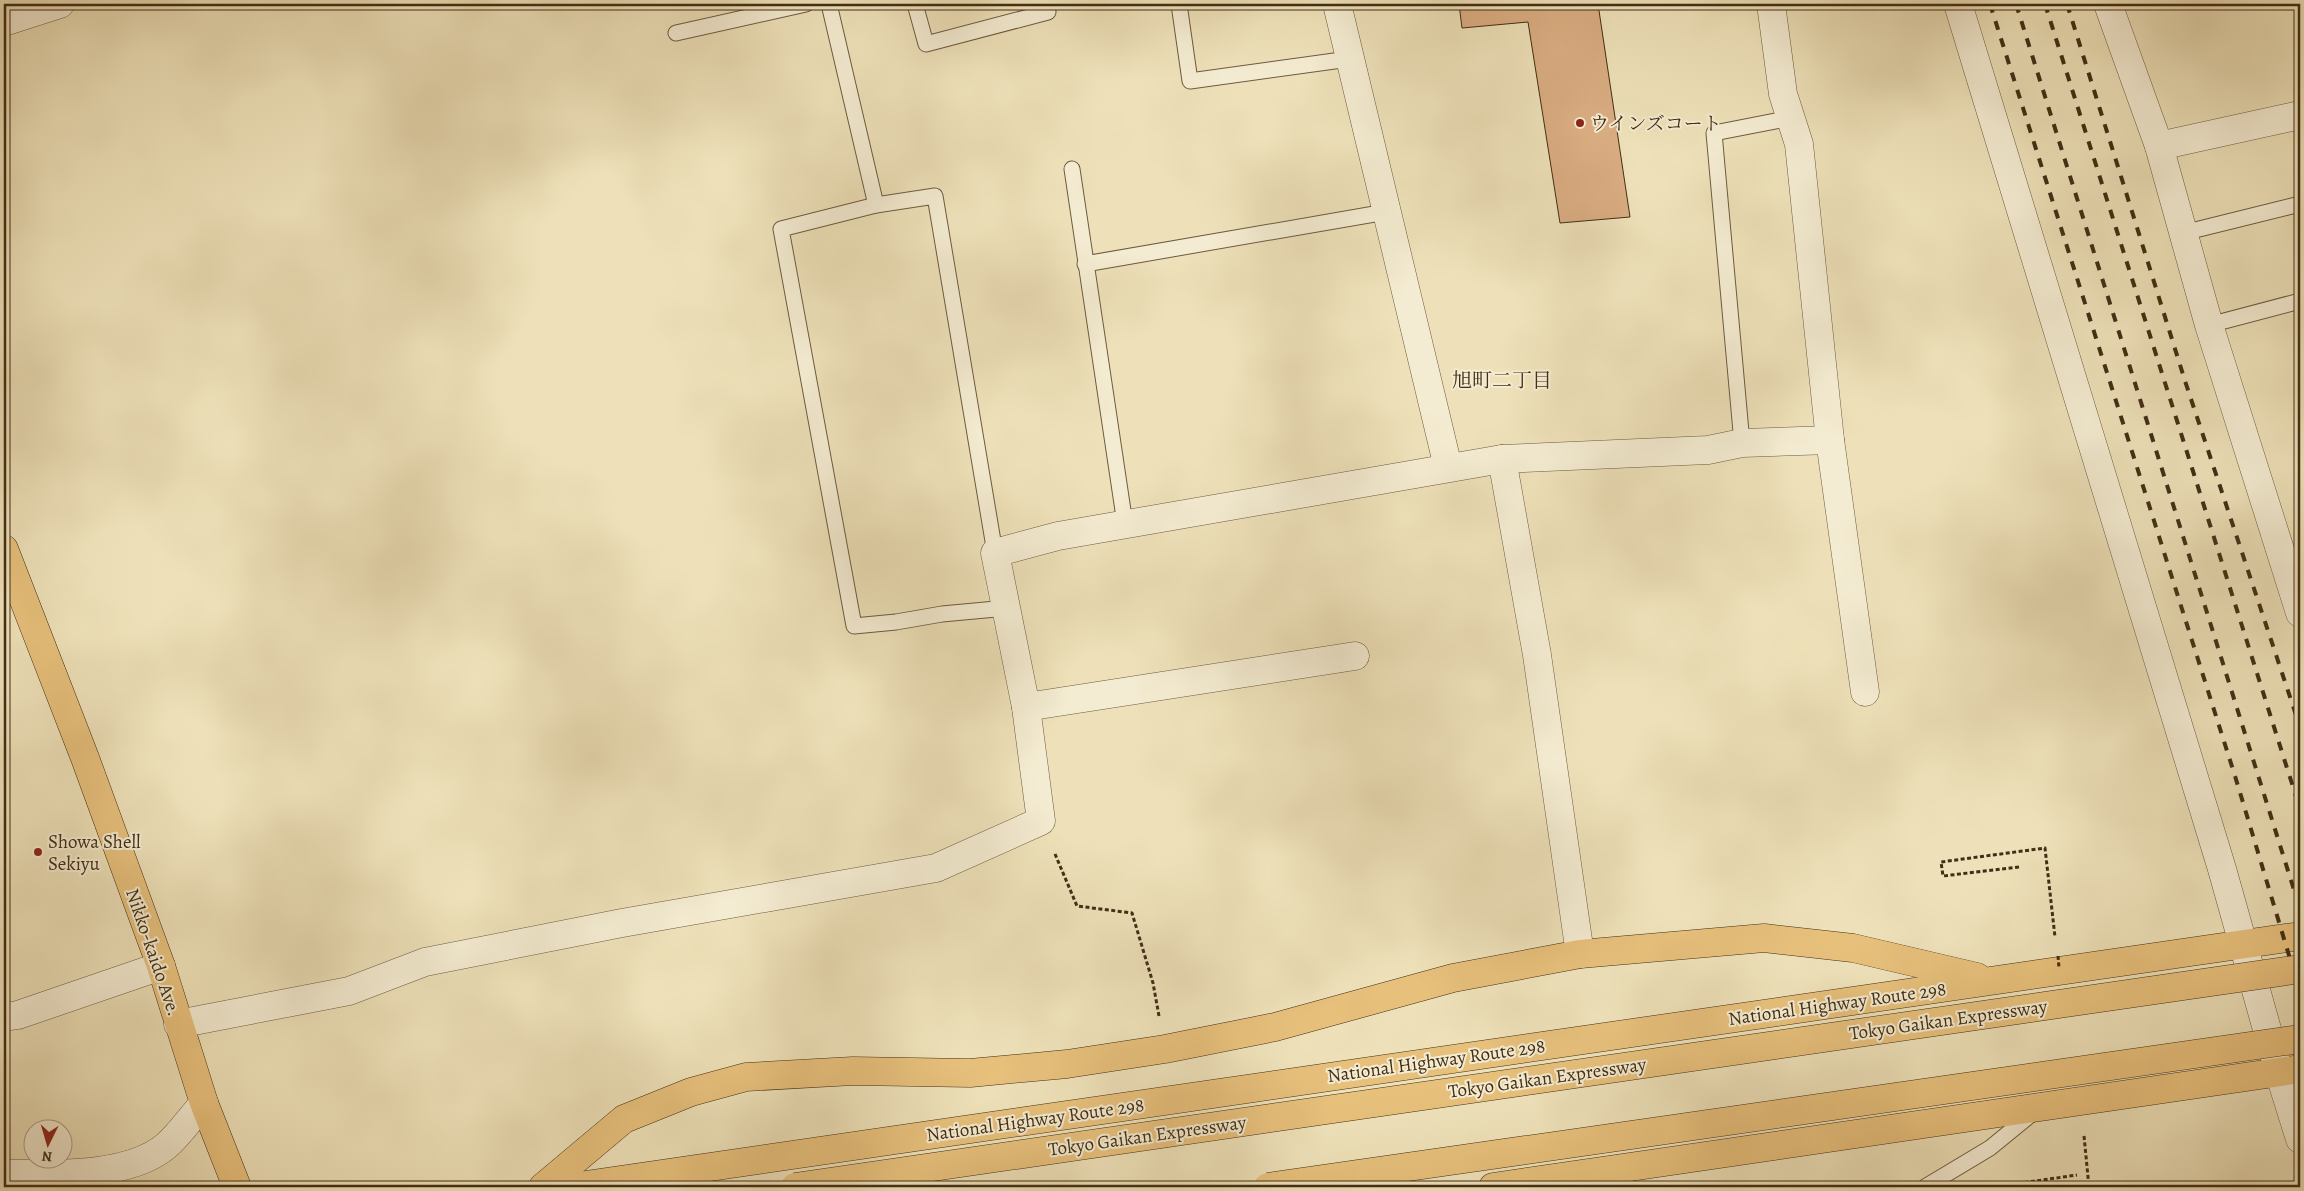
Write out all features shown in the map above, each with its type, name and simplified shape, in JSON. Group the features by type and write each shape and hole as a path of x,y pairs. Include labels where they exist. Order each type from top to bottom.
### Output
{"main road":[{"name":"Nikko-kaido Ave.","path":"4,548 85,758 161,966 204,1103 237,1187"},
{"name":"National Highway Route 298","path":"572,1187 2300,936"},
{"path":"543,1187 624,1120 692,1092 746,1077 853,1071 970,1072 1067,1064 1165,1049 1275,1027 1453,978 1580,954 1764,938 1853,948 1992,981"},
{"name":"Tokyo Gaikan Expressway","path":"795,1187 2300,968"},
{"path":"1268,1187 2300,1039"},
{"path":"1493,1187 2290,1071"}],"street":[{"path":"4,22 60,4"},
{"path":"1337,4 1448,467"},
{"path":"1771,4 1783,94 1799,144 1830,440 1865,692"},
{"path":"1958,4 2244,944 2290,1071 2300,1139"},
{"path":"2108,4 2159,146 2210,325 2300,613"},
{"path":"2159,146 2300,115"},
{"path":"178,1024 349,991 425,962 622,923 936,868 1041,821 1026,707 996,553 1058,536 1502,459 1708,450 1742,443 1830,440"},
{"path":"1502,459 1537,655 1580,954"},
{"path":"1026,707 1355,656"},
{"path":"4,1017 18,1015 161,966"},
{"path":"4,1174 102,1171 133,1164 165,1146 204,1103"}],"lane":[{"path":"676,33 806,4"},
{"path":"829,4 876,205"},
{"path":"915,4 926,44 1048,12 1046,4"},
{"path":"1179,4 1190,81 1349,59"},
{"path":"1742,443 1714,134 1792,118"},
{"path":"1072,169 1125,524"},
{"path":"996,553 935,196 876,205 781,229 854,626 896,622 942,614 1006,608"},
{"path":"2183,233 2300,204"},
{"path":"1085,264 1386,212"},
{"path":"2210,325 2300,301"},
{"path":"1926,1187 1990,1148 2039,1108"}],"path":[{"path":"1041,821 1077,906 1132,913 1154,983 1165,1049"},
{"path":"2019,867 1943,876 1941,862 2044,848 2058,956"},
{"path":"2084,1134 2089,1187"},
{"path":"2000,1187 2077,1175"}],"building":[{"name":"ウインズコート","path":"1459,4 1598,4 1630,217 1560,223 1528,22 1462,28"}],"railway":[{"path":"1990,4 2235,776 2300,992"},
{"path":"2016,4 2300,909"},
{"path":"2045,4 2300,809"},
{"path":"2067,4 2186,384 2300,727"}],"place":[{"name":"ウインズコート","path":"1580,123"},
{"name":"Showa Shell Sekiyu","path":"38,852"}],"district":[{"name":"旭町二丁目","path":"1502,380"}]}
